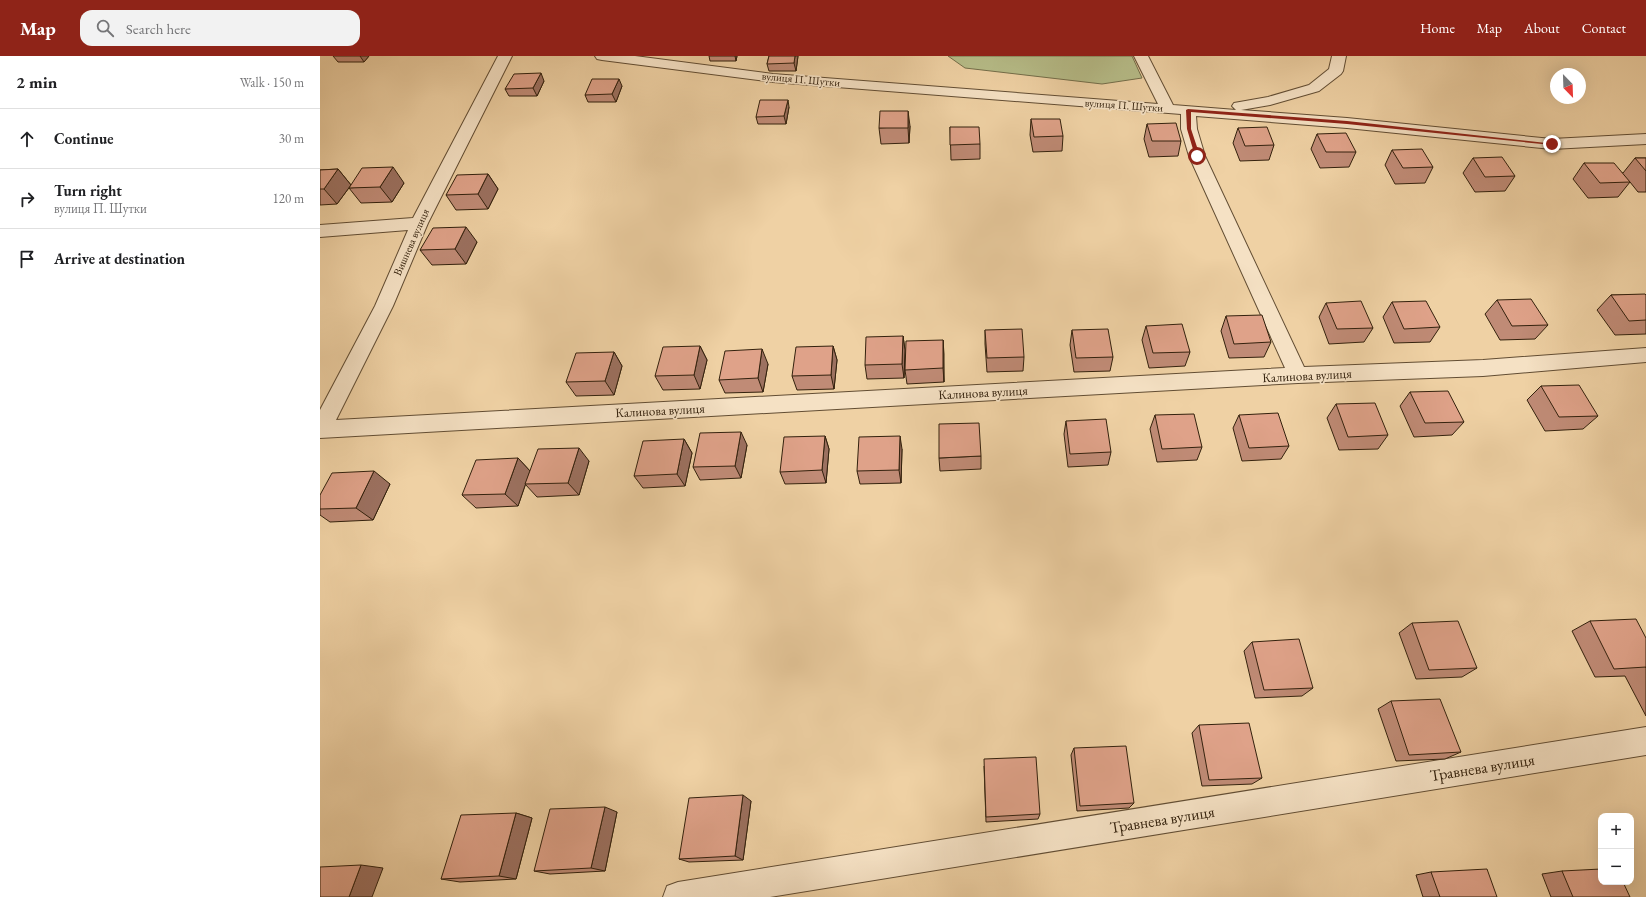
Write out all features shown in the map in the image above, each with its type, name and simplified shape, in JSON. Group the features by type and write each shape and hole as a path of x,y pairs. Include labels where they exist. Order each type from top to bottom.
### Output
{"street":[{"name":"Вишнева вулиця","path":"320,429 384,306 418,223 505,56"},
{"name":"вулиця П. Шутки","path":"602,56 773,78 1347,122 1552,144 1646,139"},
{"path":"1141,56 1168,108"},
{"path":"1298,375 1197,156 1189,129 1196,111 1270,101 1314,88 1336,71 1339,56"},
{"path":"320,231 418,223"},
{"name":"Калинова вулиця","path":"320,429 1298,375 1483,368 1646,355"},
{"name":"Травнева вулиця","path":"678,897 1644,745"}],"green space":[{"path":"948,56 1132,56 1142,78 1102,84 965,68"}],"building":[{"path":"769,56 795,56 794,63 767,64"},
{"path":"541,73 533,88 505,89 514,74"},
{"path":"592,79 619,79 612,94 585,95"},
{"path":"760,100 788,100 784,116 756,117"},
{"path":"880,111 908,111 908,128 879,128"},
{"path":"1031,119 1060,119 1063,136 1034,137"},
{"path":"1176,123 1181,141 1152,141 1147,124"},
{"path":"950,127 979,127 980,144 950,145"},
{"path":"1267,127 1274,145 1245,146 1238,128"},
{"path":"1346,133 1356,152 1326,152 1317,134"},
{"path":"1422,149 1433,167 1403,168 1392,150"},
{"path":"1502,157 1515,176 1485,177 1473,158"},
{"path":"1635,158 1646,158 1646,171"},
{"path":"1584,163 1614,163 1630,182 1600,183"},
{"path":"393,167 380,187 349,188 362,168"},
{"path":"338,169 324,189 320,189 320,170"},
{"path":"488,174 478,194 446,195 457,175"},
{"path":"466,227 455,249 420,250 433,228"},
{"path":"1645,294 1646,320 1629,321 1611,295"},
{"path":"1531,299 1548,325 1512,326 1497,300"},
{"path":"1361,301 1373,328 1337,329 1326,303"},
{"path":"1426,301 1440,327 1404,329 1392,302"},
{"path":"1262,315 1271,342 1234,344 1226,316"},
{"path":"1182,324 1190,352 1153,353 1146,326"},
{"path":"1022,329 1024,357 987,358 985,330"},
{"path":"1108,329 1113,357 1076,358 1072,330"},
{"path":"903,336 902,364 865,365 866,337"},
{"path":"943,340 943,368 905,370 906,341"},
{"path":"700,346 694,375 655,376 663,347"},
{"path":"833,346 831,375 792,376 796,347"},
{"path":"762,349 758,378 719,380 725,351"},
{"path":"614,352 605,381 566,382 576,353"},
{"path":"1579,385 1598,416 1559,417 1541,386"},
{"path":"1448,391 1464,422 1425,423 1410,392"},
{"path":"1375,403 1388,435 1348,437 1336,404"},
{"path":"1278,413 1289,446 1249,448 1239,415"},
{"path":"1194,414 1202,447 1162,449 1155,415"},
{"path":"1106,419 1111,452 1070,454 1066,421"},
{"path":"979,423 981,456 939,458 939,424"},
{"path":"741,432 735,466 693,467 700,433"},
{"path":"825,436 822,470 780,472 784,437"},
{"path":"900,436 899,470 857,471 859,437"},
{"path":"684,439 677,474 634,476 643,441"},
{"path":"579,448 568,483 525,484 538,449"},
{"path":"518,458 505,494 462,495 476,460"},
{"path":"374,471 356,508 320,509 320,495 332,473"},
{"path":"1636,619 1646,638 1646,667 1614,669 1590,621"},
{"path":"1458,621 1477,668 1429,670 1412,623"},
{"path":"1299,639 1313,688 1264,690 1252,642"},
{"path":"1440,699 1461,752 1409,755 1391,701"},
{"path":"1249,723 1262,778 1209,780 1199,725"},
{"path":"1126,746 1134,803 1080,806 1074,748"},
{"path":"1036,757 1040,814 986,817 984,759"},
{"path":"743,795 735,856 679,859 689,798"},
{"path":"605,807 591,868 534,871 550,809"},
{"path":"516,813 499,876 441,879 461,815"},
{"path":"361,865 349,897 320,897 320,867"},
{"path":"1487,869 1497,897 1440,897 1431,872"},
{"path":"1598,869 1598,885 1624,885 1630,897 1573,897 1562,871"}],"route":[{"path":"1197,156 1189,129 1188,110 1347,122 1552,144"}]}
